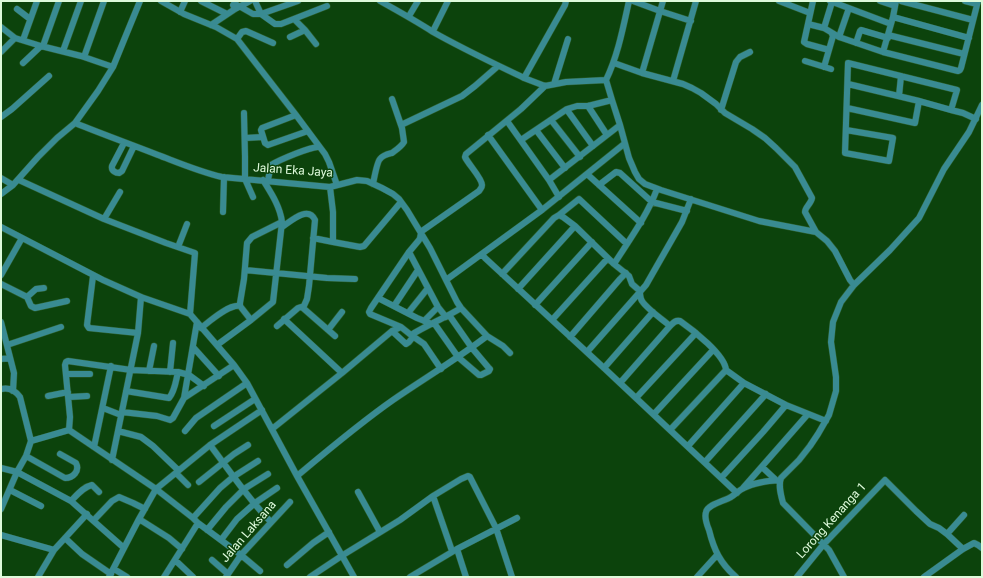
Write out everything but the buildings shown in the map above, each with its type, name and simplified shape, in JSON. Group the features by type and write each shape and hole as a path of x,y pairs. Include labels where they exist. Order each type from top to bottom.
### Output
{"street":[{"path":"23,40 37,1"},
{"path":"23,63 42,46 59,1"},
{"path":"63,51 82,1"},
{"path":"84,57 104,1"},
{"path":"1,194 13,185 38,157 74,123 98,91 113,67 140,1"},
{"path":"161,1 180,12 211,25 237,39 296,114 319,147 323,150 327,158 333,186 333,242"},
{"path":"180,12 185,1"},
{"path":"201,1 226,14"},
{"path":"211,25 237,5 250,1"},
{"path":"255,1 261,14 277,25 327,6"},
{"path":"237,5 253,14 261,14 298,1"},
{"path":"380,1 498,66 545,86"},
{"path":"409,16 418,1"},
{"path":"433,31 448,1"},
{"path":"524,78 566,1"},
{"path":"629,1 614,63 606,80 620,125 624,144 639,179 645,184 657,189 759,221 816,232"},
{"path":"633,1 691,21"},
{"path":"642,73 662,1"},
{"path":"673,81 696,1"},
{"path":"779,1 810,13"},
{"path":"813,1 804,42 829,50"},
{"path":"824,28 831,1 849,8 892,20 969,38"},
{"path":"880,1 895,4 888,37 883,52"},
{"path":"900,1 973,20"},
{"path":"808,24 824,28 839,37 883,52 955,71 960,70 961,68 977,3 965,1"},
{"path":"839,37 849,8"},
{"path":"17,9 30,19"},
{"path":"294,19 316,44"},
{"path":"1,27 15,38 84,57 113,67"},
{"path":"290,38 305,30"},
{"path":"856,43 861,30 964,54"},
{"path":"237,39 242,32 246,31 273,43"},
{"path":"824,66 833,36 832,34"},
{"path":"1,52 15,38"},
{"path":"554,84 568,39"},
{"path":"721,110 736,62 740,57 750,52"},
{"path":"804,61 831,69"},
{"path":"614,63 692,88 716,104 731,118 765,138 795,167 812,198 805,212 816,232 827,241 835,251 854,285"},
{"path":"846,130 893,138 889,161 845,153 848,63 958,90 952,110"},
{"path":"401,125 462,96 498,66"},
{"path":"1,117 50,76"},
{"path":"899,96 901,76"},
{"path":"441,369 424,344 401,327 370,314 369,312 371,308 409,252 419,240 422,231 481,188 481,182 465,157 468,151 507,121 545,86 566,82 606,80"},
{"path":"848,84 963,113 976,119"},
{"path":"373,184 380,159 400,147 404,142 401,125 392,99"},
{"path":"521,140 567,109 612,100"},
{"path":"847,108 915,123 919,101"},
{"path":"778,481 799,460 810,446 829,416 836,391 836,377 830,342 833,322 841,302 854,285 890,250 919,218 944,169 969,132 982,105"},
{"path":"588,106 607,135"},
{"path":"567,110 593,146"},
{"path":"963,113 979,112"},
{"path":"244,113 244,179 253,197"},
{"path":"296,114 262,128 261,130 265,143 268,145 308,131"},
{"path":"551,120 580,157"},
{"path":"507,121 549,180 559,197"},
{"name":"Jalan Eka Jaya","path":"74,123 205,173 224,177 333,186 357,180 367,181 393,194 401,202 430,248 461,308 487,336 503,346 510,353"},
{"path":"549,180 620,125"},
{"path":"536,130 565,168"},
{"path":"488,135 542,210"},
{"path":"245,138 263,137"},
{"path":"124,143 112,166 113,171 117,173 122,171 134,146"},
{"path":"446,280 542,210 624,144"},
{"path":"217,345 273,302 282,216 265,180 271,165 315,147 319,147"},
{"path":"599,185 616,172 620,173 652,202 687,211"},
{"path":"587,174 641,223"},
{"path":"223,212 224,177"},
{"path":"1,178 13,185"},
{"path":"18,180 104,219 195,253 190,314"},
{"path":"614,264 641,223 657,189"},
{"path":"104,219 120,192"},
{"path":"502,274 554,218 560,215 579,199 627,244"},
{"path":"587,352 646,285 673,238 687,211 691,199"},
{"path":"313,238 360,247 364,246 401,202"},
{"path":"251,320 240,306 247,243 252,237 304,214 311,214 315,220 307,299 303,308"},
{"path":"560,215 575,226 614,264 630,277 632,284 640,290 642,301 670,326"},
{"path":"178,247 187,224"},
{"path":"518,289 575,226"},
{"path":"1,227 93,276 141,297 190,314 234,365 247,383 354,577"},
{"path":"1,275 22,238"},
{"path":"535,305 592,242"},
{"path":"378,298 424,321 433,323 458,357 479,375 489,371 490,369 448,316 438,307 409,252"},
{"path":"482,254 737,493"},
{"path":"552,320 608,258"},
{"path":"245,270 355,279"},
{"path":"394,306 418,270"},
{"path":"570,337 626,273"},
{"path":"93,276 87,326 89,328 138,333"},
{"path":"1,284 28,297 31,306 35,308 67,300"},
{"path":"28,297 36,289 44,288"},
{"path":"408,313 428,288"},
{"path":"112,460 138,333 141,297"},
{"path":"201,328 229,308 236,305 240,306"},
{"path":"277,326 301,307 335,336"},
{"path":"424,321 438,307"},
{"path":"392,331 406,344 412,336 461,308"},
{"path":"328,330 342,312"},
{"path":"604,368 653,312"},
{"path":"284,319 342,373"},
{"path":"620,383 670,326 674,322 680,321 696,333 713,350 725,363 726,370 744,383 786,405 826,421"},
{"path":"1,322 14,373 14,391"},
{"path":"103,408 122,413 158,416 170,420 173,418 184,398 197,322"},
{"path":"7,345 61,327"},
{"path":"272,430 392,331 401,327"},
{"path":"636,398 696,333"},
{"path":"297,476 392,400 441,369 487,336"},
{"path":"170,372 173,343"},
{"path":"149,371 154,346"},
{"path":"192,347 219,376"},
{"path":"654,414 713,350"},
{"path":"1,359 10,358"},
{"path":"69,430 70,417 65,365 68,361 131,370 178,372 189,375 204,386"},
{"path":"184,398 234,365"},
{"path":"94,447 111,366"},
{"path":"670,430 726,370"},
{"path":"126,391 169,398 173,392 178,372"},
{"path":"67,374 90,374"},
{"path":"184,431 196,418 247,383"},
{"path":"688,446 744,383"},
{"path":"1,389 6,388 14,391 20,396 31,441 26,456 6,493 1,509"},
{"path":"48,396 68,394 87,396"},
{"path":"705,462 766,394"},
{"path":"214,426 255,399"},
{"path":"721,478 786,405"},
{"path":"111,574 156,489 210,445 262,410"},
{"path":"736,577 717,555 712,544 706,522 706,511 708,508 731,498 743,488 808,414"},
{"path":"31,441 69,430"},
{"path":"69,430 156,489 260,571"},
{"path":"118,431 141,437 159,451 188,485"},
{"path":"210,445 224,462 233,477 271,522"},
{"path":"199,482 248,445"},
{"path":"26,456 66,478 70,478 73,476 78,466 60,454"},
{"path":"164,577 182,549 195,520 220,488 233,477 258,461"},
{"path":"762,467 778,481 783,503 829,550 844,577"},
{"path":"1,468 18,472 72,501 124,548"},
{"path":"207,530 226,507 244,490 268,474"},
{"path":"310,577 466,476 470,477 496,528 512,577"},
{"path":"743,488 773,480 778,481"},
{"name":"Lorong Kenanga 1","path":"797,577 823,545 885,480 930,524 947,534"},
{"path":"72,501 88,486 92,485 99,492"},
{"path":"220,540 237,519 277,488"},
{"path":"358,492 380,532"},
{"path":"6,493 41,506"},
{"path":"433,496 466,577"},
{"path":"94,520 112,501 119,497 133,502 145,509"},
{"name":"Jalan Laksana","path":"227,576 241,555 290,502"},
{"path":"38,577 54,550 87,514"},
{"path":"963,549 947,534 964,515"},
{"path":"410,577 455,550 518,518"},
{"path":"139,519 182,549"},
{"path":"288,565 313,543 329,532"},
{"path":"1,535 54,550"},
{"path":"65,538 82,554 111,574 127,577"},
{"path":"924,577 963,549 974,544 982,548"},
{"path":"697,577 717,555"},
{"path":"175,560 192,577"},
{"path":"212,560 227,576"}]}
